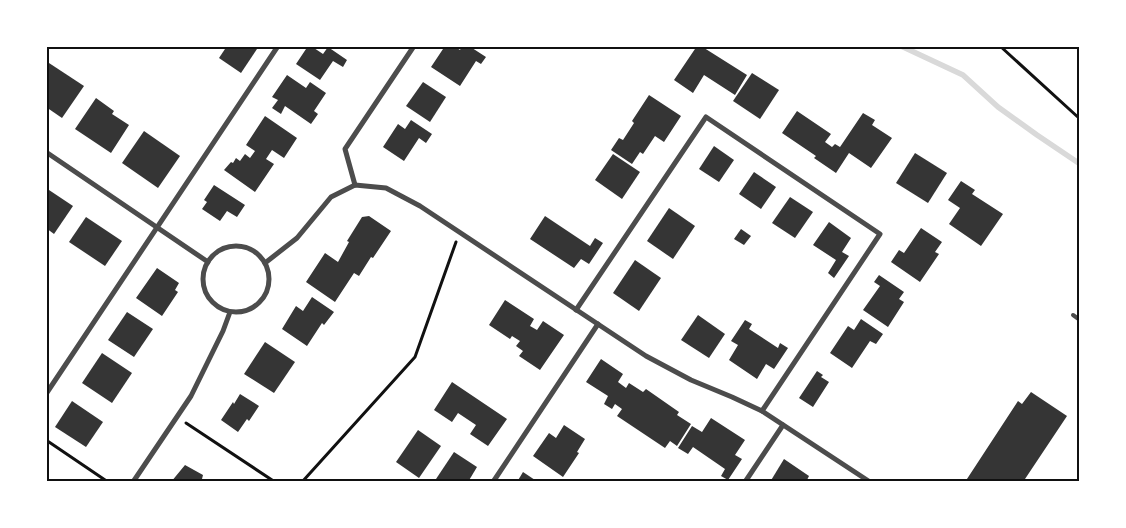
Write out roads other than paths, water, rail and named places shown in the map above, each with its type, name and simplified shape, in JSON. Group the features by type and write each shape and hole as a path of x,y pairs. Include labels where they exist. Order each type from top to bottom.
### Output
{"street":[{"path":"46,394 278,46"},
{"path":"356,185 345,149 414,46"},
{"path":"576,310 706,117 880,234 762,412"},
{"path":"46,152 208,262"},
{"path":"265,263 297,238 331,197 356,185 386,188 420,206 646,356 691,380 762,412 870,482"},
{"path":"237,246 248,248 258,254 265,263 269,284 266,294 251,309 241,312 230,312 212,302 206,293 204,272 208,262 215,254 225,248 237,246"},
{"path":"133,482 195,388 223,332 230,312"},
{"path":"493,482 598,324"},
{"path":"745,482 783,425"}],"lane":[{"path":"1073,315 1080,320"}],"waterway":[{"path":"901,46 963,75 998,107 1080,164"}]}
